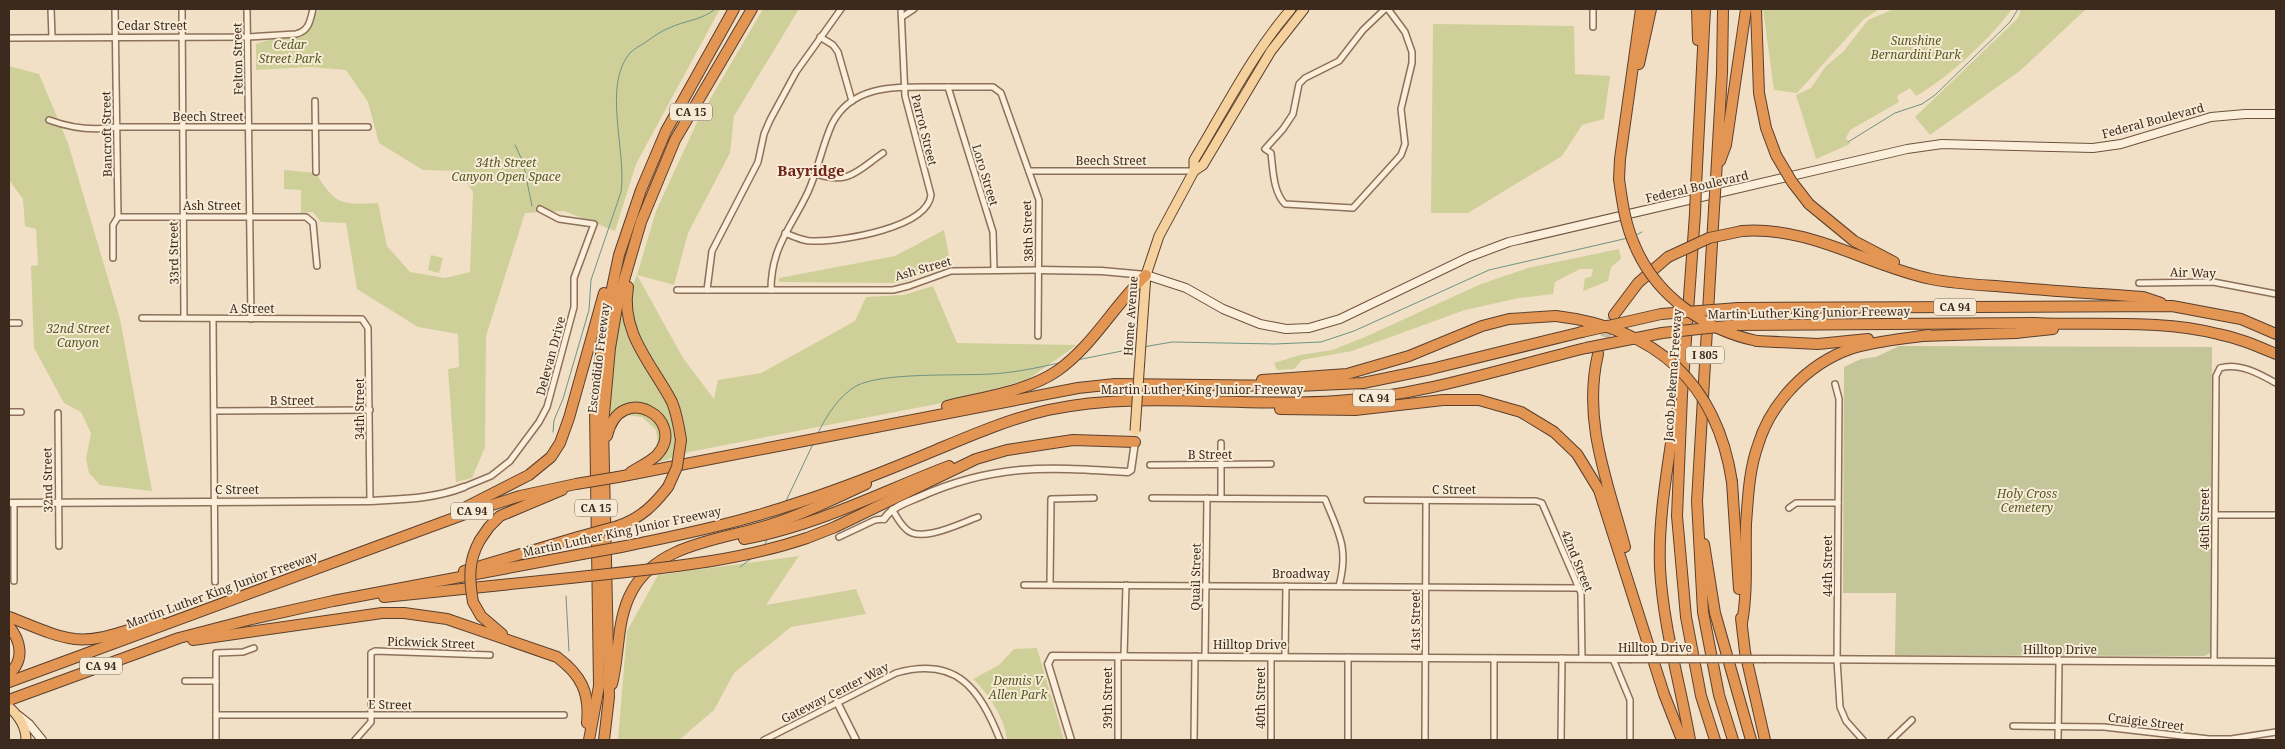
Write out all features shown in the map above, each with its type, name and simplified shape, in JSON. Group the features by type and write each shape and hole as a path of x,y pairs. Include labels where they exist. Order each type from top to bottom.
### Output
{"highway":[{"name":"Escondido Freeway","path":"588,740 598,686 595,389 604,326 629,220 666,131 734,9"},
{"name":"Escondido Freeway","path":"604,740 608,697 603,425 610,348 618,301 641,222 675,140 752,9"},
{"path":"1641,9 1619,179 1630,234 1639,255 1656,282 1700,320 1735,336 1757,341 1818,344 1929,335 2016,333 2081,326"},
{"path":"1623,142 1651,9"},
{"path":"1697,9 1700,112"},
{"name":"Jacob Dekema Freeway","path":"1705,9 1695,214 1682,395 1677,516 1684,599 1701,696 1715,740"},
{"name":"I 805","path":"1723,9 1722,73 1697,501 1702,612 1719,695 1733,740"},
{"path":"1716,173 1726,145 1746,9"},
{"path":"1756,9 1759,93 1766,128 1776,155 1792,182 1809,204 1854,241 1886,259 1969,285"},
{"path":"374,548 490,496 529,475 551,457 560,443 569,418 609,275 629,220"},
{"path":"418,585 618,526 644,514 668,487 677,467 681,440 672,404 640,350 630,328 626,299 641,222"},
{"path":"1614,315 1638,283 1668,258 1696,243 1721,234 1742,231 1774,231 1795,234 1919,276 1969,285 2143,297 2172,306"},
{"path":"862,429 1012,390 1038,381 1056,371 1081,350 1146,275"},
{"name":"Martin Luther King Junior Freeway","path":"9,682 473,511 520,496 827,435 1078,388 1115,384 1318,385 1385,379 1661,314 1738,308 2172,306 2241,319 2276,334"},
{"path":"1241,384 1274,378 1348,374 1409,356 1491,324 1509,319 1556,316 1591,322 1623,333 1648,346 1682,371 1698,391 1712,412 1724,448 1732,482 1745,652 1765,740"},
{"name":"Martin Luther King Junior Freeway","path":"10,706 24,693 179,638 333,601 681,535 796,504 1027,415 1098,402 1157,400 1309,402 1369,398 1417,390 1586,348 1662,333 1736,325 2035,323 2183,328 2241,340 2276,354"},
{"path":"1742,623 1745,600 1746,523 1752,467 1758,443 1775,409 1796,383 1836,355 1871,344 1929,335"},
{"path":"1598,354 1592,395 1594,426 1648,638 1664,694 1682,740"},
{"path":"1682,395 1675,416 1661,516 1660,552 1665,611 1690,740"},
{"path":"1157,400 1242,408 1332,410 1379,408 1443,400 1471,399 1496,403 1531,417 1567,444 1594,481 1608,513 1648,638"},
{"path":"604,462 608,429 617,414 624,410 639,408 656,414 664,428 665,436 660,451 656,456 621,477"},
{"path":"608,697 616,668 625,605 632,590 642,576 665,556 708,542 787,529 829,515 950,466 1007,450 1073,440 1135,436"},
{"path":"760,532 824,504 921,456"},
{"path":"333,601 570,578 735,558 807,538 843,523 976,459"},
{"path":"523,644 501,634 490,626 472,602 469,570 474,552 489,526 500,516 551,496 575,484"},
{"path":"1697,501 1716,613 1750,740"},
{"path":"9,617 62,636 90,639 199,611"},
{"path":"179,638 195,640 382,613 404,612 447,619 557,657 572,668 588,699 588,740"},
{"path":"9,626 18,639 21,649 15,669 9,674"}],"main road":[{"name":"Home Avenue","path":"1194,171 1194,160 1254,59 1275,27 1291,9"},
{"name":"Home Avenue","path":"1135,436 1146,275 1159,236 1194,171 1203,165 1271,51 1304,9"},
{"name":"Federal Boulevard","path":"1146,275 1186,288 1223,309 1260,324 1286,329 1309,328 1340,319 1469,257 1510,242 1907,149 1942,144 2093,148 2120,144 2211,117 2276,114"},
{"path":"10,706 26,731 26,740"},
{"path":"10,706 42,740"}],"street":[{"path":"51,9 52,37"},
{"name":"Bancroft Street","path":"112,258 113,225 118,217 115,9"},
{"name":"33rd Street","path":"182,9 184,318"},
{"name":"Felton Street","path":"247,9 251,319"},
{"name":"Cedar Street","path":"9,38 116,36 248,37 296,34 303,32 307,28 312,9"},
{"path":"707,290 712,251 758,162 764,134 770,120 796,72 841,9"},
{"name":"Parrot Street","path":"785,233 798,239 814,242 878,233 894,227 926,208 930,203 931,195 904,87 901,9"},
{"path":"902,17 914,9"},
{"path":"1386,9 1405,32 1412,52 1412,63 1401,109 1405,144 1401,155 1353,208 1285,204 1281,200 1278,191 1270,153 1265,149 1283,130 1292,114 1299,84 1305,78 1339,61 1363,30 1386,9"},
{"path":"1593,9 1593,27"},
{"path":"820,37 833,45 838,52 852,101"},
{"path":"771,290 772,262 816,174 832,125 839,113 852,101 874,90 904,87 948,87"},
{"name":"38th Street","path":"948,87 993,87 1001,93 1039,200 1038,336"},
{"name":"Loro Street","path":"948,87 993,232 994,270"},
{"path":"315,101 316,172"},
{"name":"Beech Street","path":"49,120 79,128 368,127"},
{"path":"816,174 831,179 850,177 883,153"},
{"name":"Beech Street","path":"1029,171 1194,171"},
{"name":"Delevan Drive","path":"464,487 491,476 510,461 539,422 547,406 574,307 574,278 594,224 559,219 540,209"},
{"name":"Ash Street","path":"118,217 306,217 313,222 317,266"},
{"name":"Ash Street","path":"677,290 893,290 951,271 1102,271 1146,275"},
{"name":"Air Way","path":"2139,282 2213,282 2276,294"},
{"name":"A Street","path":"142,318 213,320 362,319"},
{"name":"34th Street","path":"362,319 368,328 370,501"},
{"path":"213,320 215,582"},
{"path":"9,323 18,323"},
{"name":"46th Street","path":"2214,662 2216,376 2220,368 2247,369 2276,383"},
{"name":"44th Street","path":"1835,384 1839,399 1837,660 1840,707 1846,721 1863,740"},
{"name":"B Street","path":"214,411 370,410"},
{"path":"9,412 21,412"},
{"name":"32nd Street","path":"58,413 59,546"},
{"name":"Home Avenue","path":"892,509 957,482 1003,471 1049,468 1128,472 1131,470 1135,436"},
{"path":"1221,443 1221,498"},
{"name":"B Street","path":"1150,465 1271,464"},
{"name":"C Street","path":"11,503 370,501 424,498 449,493 464,487"},
{"path":"1050,585 1052,499 1094,498"},
{"path":"1152,498 1325,499 1341,541 1345,561 1339,586"},
{"name":"Quail Street","path":"1204,656 1207,498"},
{"name":"C Street","path":"1367,500 1536,501 1542,503"},
{"name":"41st Street","path":"1425,740 1426,501"},
{"path":"11,503 14,581"},
{"name":"42nd Street","path":"1542,503 1578,588 1582,605 1582,658"},
{"path":"1789,508 1796,503 1838,504"},
{"path":"839,537 875,520 884,519 892,509 906,530 922,535 978,517"},
{"path":"2215,515 2276,515"},
{"name":"Broadway","path":"1024,585 1578,588"},
{"name":"39th Street","path":"1118,740 1126,585"},
{"path":"1285,657 1286,586"},
{"path":"216,740 216,654 243,652 254,648"},
{"name":"Pickwick Street","path":"372,715 372,653 375,651 490,655"},
{"name":"Hilltop Drive","path":"1071,740 1050,673 1048,664 1052,656 2276,662"},
{"path":"1194,740 1195,656"},
{"name":"40th Street","path":"1271,657 1271,740"},
{"path":"1348,657 1348,740"},
{"path":"1494,658 1494,740"},
{"path":"1561,740 1562,658"},
{"path":"1613,659 1630,700 1630,740"},
{"path":"2058,740 2059,661"},
{"name":"Gateway Center Way","path":"764,740 896,673 912,668 942,670 955,675 974,689 1000,740"},
{"path":"185,681 216,681"},
{"path":"838,702 856,740"},
{"name":"E Street","path":"216,715 564,715"},
{"path":"355,740 371,722 372,715"},
{"path":"1891,740 1912,720"},
{"name":"Craigie Street","path":"2013,726 2058,725 2128,728 2209,739 2276,732"}],"green space":[{"path":"319,9 720,9 636,164 615,231 564,211 525,213 486,336 485,447 472,478 456,482 448,369 459,367 458,334 418,327 357,289 346,223 321,222 313,212 301,213 301,190 284,189 284,170 316,173 334,197 341,201 356,204 378,203 387,246 410,272 445,278 470,272 473,192 459,171 423,170 379,143 368,102 346,70 310,67 256,70 256,44 278,37 303,34"},
{"path":"763,9 799,9 734,116 730,153 688,233 674,285 637,275 656,211 699,118"},
{"path":"1763,9 1879,9 1863,20 1797,93 1774,90"},
{"name":"Sunshine Bernardini Park","path":"1894,9 2012,9 1981,45 1942,79 1916,96 1910,88 1897,96 1899,102 1850,130 1846,138 1850,144 1816,159 1796,95 1811,88 1826,66 1843,52 1868,20"},
{"path":"2021,9 2086,9 2021,70 1930,135 1915,117 2018,18"},
{"path":"1433,24 1574,26 1575,74 1610,76 1604,119 1582,125 1562,156 1468,213 1431,213"},
{"name":"32nd Street Canyon","path":"9,66 39,74 68,143 120,319 152,491 100,485 89,473 86,459 91,433 81,412 64,403 34,348 31,266 38,265 36,229 25,226 23,199 9,180"},
{"path":"944,230 950,261 912,279 897,283 779,282 779,278 895,256"},
{"path":"1619,249 1621,259 1611,267 1608,281 1583,291 1585,278 1591,277 1593,269 1580,269 1555,282 1553,294 1519,298 1465,310 1352,351 1302,360 1294,369 1277,370 1274,363 1300,355 1332,350 1481,284 1528,268"},
{"path":"431,255 443,258 439,273 428,270"},
{"path":"637,275 683,358 714,399 718,380 761,373 855,321 866,297 904,295 933,286 957,343 1077,345 1027,380 937,404 689,452 660,462 656,430 642,417 608,413 614,350 620,313"},
{"name":"Holy Cross Cemetery","path":"1899,346 2212,347 2210,653 2205,656 1895,655 1896,593 1843,593 1844,367 1861,359 1876,357"},
{"path":"799,556 766,605 856,589 866,614 791,627 734,673 714,710 679,740 618,740 627,631 658,575"},
{"name":"Dennis V Allen Park","path":"1037,648 1064,740 1007,740 1006,732 995,707 973,679 999,665 1014,649"}],"waterway":[{"path":"553,432 554,420 563,399 589,310 591,280 621,192 622,176 616,100 622,67 630,53 660,32 705,16 715,9"},
{"path":"1848,142 1895,113 1922,104 1935,95 2010,22 2018,9"},
{"path":"515,145 523,162 532,206"},
{"path":"1636,235 1642,232"},
{"path":"1143,347 1172,342 1275,344 1321,342 1354,331 1489,270 1628,238"},
{"path":"1077,360 1137,348"},
{"path":"818,433 838,401 856,386 868,382 883,378 999,373 1059,363"},
{"path":"786,501 813,444"},
{"path":"764,546 768,538"},
{"path":"740,567 752,558"},
{"path":"566,596 569,651"}],"tunnel":[{"path":"1599,351 1614,315"}],"district":[{"name":"Bayridge","path":"811,171"}],"park label":[{"name":"Cedar Street Park","path":"290,52"},
{"name":"34th Street Canyon Open Space","path":"506,170"}]}
